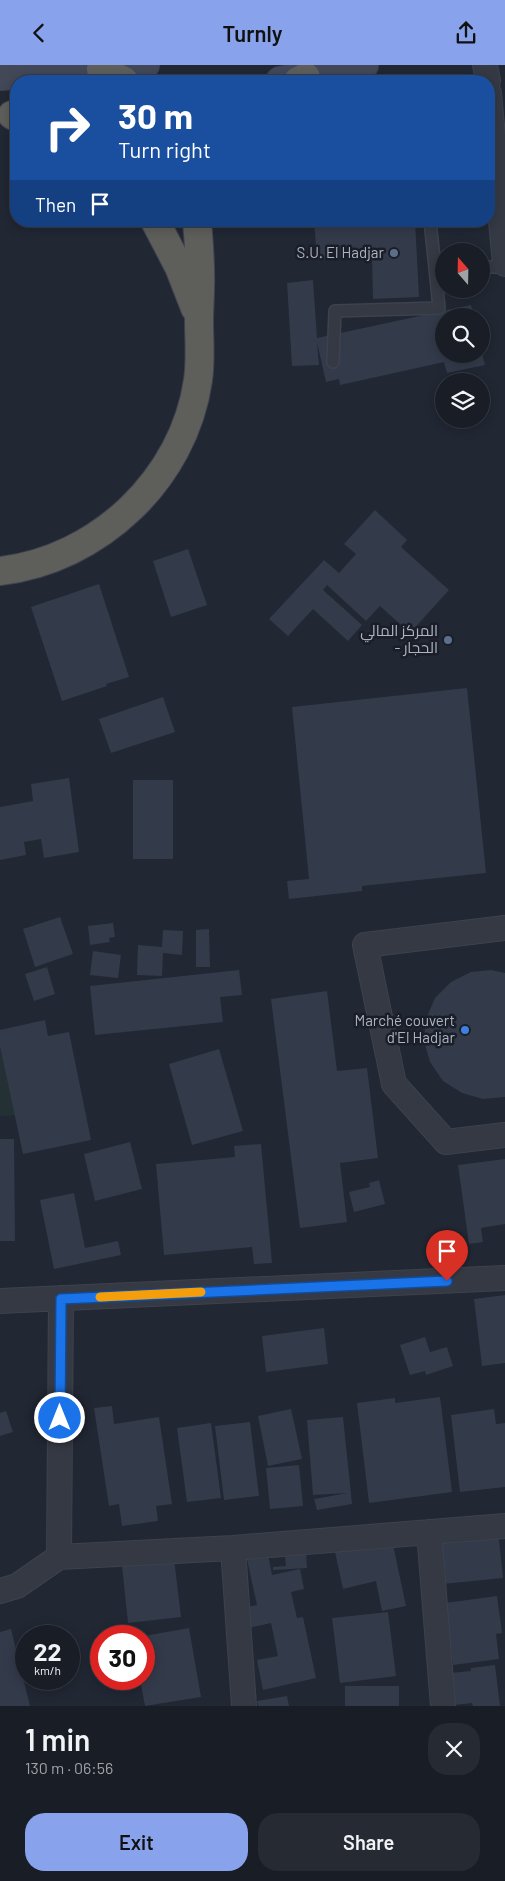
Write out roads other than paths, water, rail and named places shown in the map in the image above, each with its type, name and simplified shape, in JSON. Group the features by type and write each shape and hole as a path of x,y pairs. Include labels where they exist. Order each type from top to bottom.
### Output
{"highway":[{"path":"158,227 179,267 199,319"},
{"path":"0,571 13,570 44,562 100,535 146,493 180,441 191,411 199,365 200,255 198,227"}],"main road":[{"path":"112,75 145,65"},
{"path":"318,75 364,65"}],"street":[{"path":"495,158 505,265"},
{"path":"505,928 365,945 394,1084 446,1142 505,1135"},
{"path":"0,1301 505,1278"},
{"path":"59,1557 61,1299"},
{"path":"0,1591 17,1585 59,1557 233,1548 505,1525"},
{"path":"430,1532 443,1706"},
{"path":"233,1548 244,1706"}],"lane":[{"path":"431,227 435,247"},
{"path":"490,266 505,265"},
{"path":"333,362 335,311 439,308 439,298"}],"place":[{"name":"S.U. El Hadjar","path":"394,253"},
{"name":"المركز المالي - الحجار","path":"448,640"},
{"name":"Marché couvert d'El Hadjar","path":"465,1030"}]}
